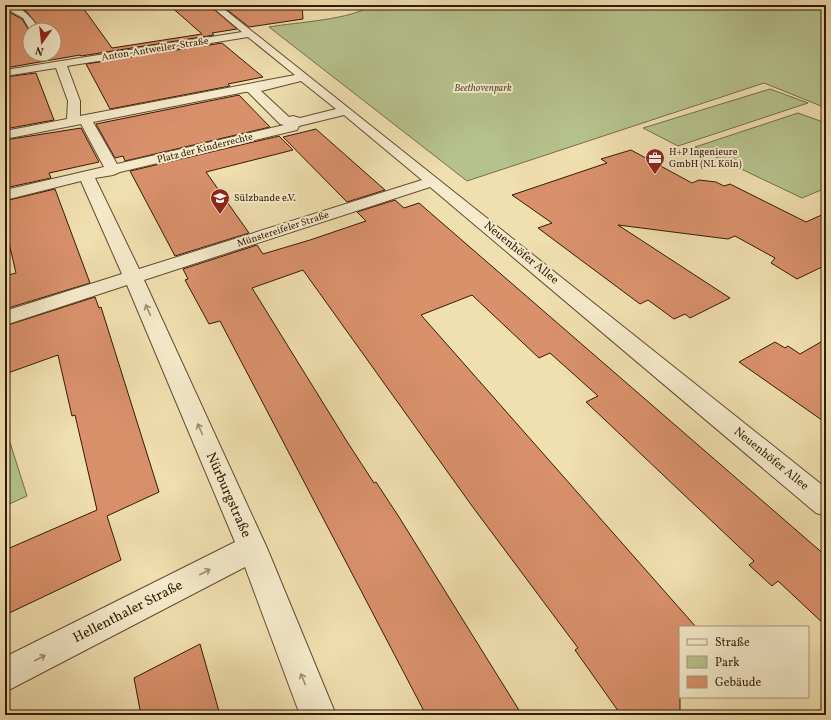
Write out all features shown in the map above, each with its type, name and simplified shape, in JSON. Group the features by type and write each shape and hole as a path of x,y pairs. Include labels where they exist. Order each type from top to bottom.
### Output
{"street":[{"path":"6,5 26,16 30,22"},
{"name":"Neuenhöfer Allee","path":"214,5 433,181 826,504"},
{"name":"Anton-Antweiler-Straße","path":"5,73 249,34"},
{"path":"57,64 62,72 74,101 79,121 113,171"},
{"path":"5,135 256,88 303,77"},
{"path":"256,88 254,91 285,121 293,122"},
{"name":"Platz der Kinderrechte","path":"5,195 113,171 292,127 293,122 345,111"},
{"path":"87,177 99,207 133,277"},
{"name":"Münstereifeler Straße","path":"5,318 433,181"},
{"name":"Nürburgstraße","path":"133,277 252,548 318,715"},
{"name":"Hellenthaler Straße","path":"5,675 252,548"}],"green space":[{"name":"Beethovenpark","path":"373,5 826,5 826,108 764,83 467,181 269,27 338,17 363,10"},
{"path":"770,89 808,103 678,146 643,128"},
{"path":"798,113 826,123 826,188 802,198 695,147"},
{"path":"5,427 27,496 5,506"}],"building":[{"path":"15,5 81,5 112,48 202,34 169,5 209,5 237,29 212,33 214,35 62,58 62,22 35,22 27,12"},
{"path":"221,5 302,5 303,19 249,27"},
{"path":"5,10 22,19 24,22 22,22 22,62 40,62 5,68"},
{"path":"222,43 263,77 228,84 230,86 110,109 86,64"},
{"path":"36,73 54,120 5,129 5,77"},
{"path":"239,95 270,127 125,161 123,156 115,158 96,124"},
{"path":"81,128 99,162 49,173 51,178 5,188 5,140"},
{"path":"316,129 385,190 347,202 283,137"},
{"path":"279,136 293,150 206,172 249,233 175,256 130,171"},
{"path":"631,150 692,183 699,180 716,182 724,186 730,184 806,222 826,213 826,265 797,279 771,263 775,258 735,236 728,239 618,225 730,298 690,318 685,314 674,319 648,300 640,304 538,228 552,223 512,195 607,163 601,159"},
{"path":"55,189 90,283 5,309 5,276 16,273 5,226 5,201"},
{"path":"395,200 404,208 419,203 826,556 826,626 778,581 772,586 749,565 754,561 586,402 598,396 550,353 539,358 472,295 421,315 695,626 679,626 680,715 621,715 575,650 578,648 472,506 303,270 252,288 346,440 374,483 376,482 399,517 522,715 426,715 220,321 209,324 185,280 188,279 183,269 257,245 263,254 366,221 357,212"},
{"path":"95,297 99,308 101,307 159,492 107,516 121,560 5,615 5,550 97,510 75,415 72,416 58,355 5,374 5,326"},
{"path":"826,339 826,423 739,362 775,342 785,348 788,346 800,354"},
{"path":"200,644 220,715 141,715 134,678"}],"place":[{"name":"H+P Ingenieure GmbH (NL Köln)","path":"655,175"},
{"name":"Sülzbande e.V.","path":"220,215"}]}
